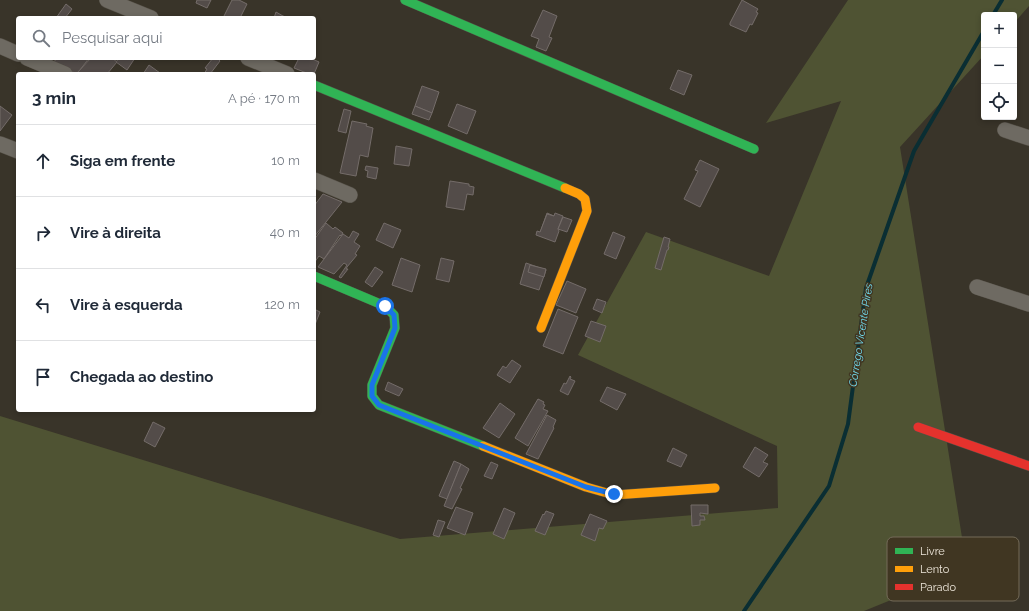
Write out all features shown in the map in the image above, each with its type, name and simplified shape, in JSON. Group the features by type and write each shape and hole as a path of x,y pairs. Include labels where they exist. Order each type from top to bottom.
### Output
{"street":[{"path":"107,0 146,16"},
{"path":"405,0 754,149"},
{"path":"0,46 16,53"},
{"path":"32,60 60,72"},
{"path":"253,60 282,72"},
{"path":"316,86 579,194 585,200 587,211 541,328"},
{"path":"1005,130 1029,138"},
{"path":"0,144 16,150"},
{"path":"316,181 350,195"},
{"path":"316,277 385,306 394,315 395,328 372,385 372,396 379,405 586,487 614,494 714,488"},
{"path":"977,287 1029,304"},
{"path":"918,427 1029,466"}],"green space":[{"path":"848,0 1029,0 1029,6 1017,20 1017,12 981,12 981,58 900,147 962,537 887,537 887,601 889,601 864,611 0,611 0,416 400,539 778,508 777,446 578,355 646,232 769,276 841,101 766,123"}],"building":[{"path":"197,0 211,0 207,8 196,3"},
{"path":"232,0 239,0 247,4 241,16 224,16"},
{"path":"742,0 758,9 756,12 758,13 752,25 750,24 746,32 730,25"},
{"path":"66,4 72,9 67,16 57,16"},
{"path":"543,10 557,16 549,37 552,38 546,51 536,47 539,39 531,36"},
{"path":"276,12 283,16 275,16"},
{"path":"55,60 88,60 78,72 73,72 53,63"},
{"path":"89,60 114,60 117,62 109,72 78,72"},
{"path":"118,60 134,60 127,70 116,62"},
{"path":"211,60 220,61 212,72 205,72 207,69 205,68"},
{"path":"298,60 314,60 319,62 315,72 304,72 294,68"},
{"path":"149,65 159,72 144,72"},
{"path":"678,70 692,75 684,95 670,89"},
{"path":"422,86 439,92 432,113 415,106"},
{"path":"457,104 476,111 467,134 448,126"},
{"path":"0,106 12,115 0,131"},
{"path":"415,106 432,113 429,120 412,114"},
{"path":"344,109 351,111 346,133 338,131"},
{"path":"352,121 367,124 366,126 373,128 368,157 360,155 356,176 340,173"},
{"path":"396,146 412,149 409,166 394,164"},
{"path":"700,160 719,169 700,207 684,199 698,171 695,170"},
{"path":"366,166 378,168 376,179 367,177 368,171 365,170"},
{"path":"450,181 469,184 469,186 474,187 473,195 467,194 464,210 446,207"},
{"path":"323,194 342,202 316,234 316,203"},
{"path":"547,213 554,216 547,235 540,233"},
{"path":"555,213 563,216 555,242 536,235 537,231 540,232 547,214 554,216"},
{"path":"563,217 572,220 567,232 558,229"},
{"path":"326,223 333,229 335,227 343,233 341,236 340,235 324,259 319,256 316,260 316,237"},
{"path":"384,223 401,230 393,248 376,240"},
{"path":"353,231 359,234 354,242 360,246 355,254 357,255 347,267 346,269 348,269 341,278 339,277 347,265 344,263 334,274 318,267 343,234 349,238"},
{"path":"613,232 625,237 616,259 604,254"},
{"path":"664,237 670,239 669,247 661,270 655,268"},
{"path":"401,258 420,265 412,292 392,285"},
{"path":"441,258 454,261 449,282 436,279"},
{"path":"526,263 546,270 539,290 520,284"},
{"path":"530,265 546,269 544,277 528,272"},
{"path":"375,267 383,272 372,287 365,282"},
{"path":"567,281 586,289 576,313 556,305"},
{"path":"597,299 606,302 602,313 593,309"},
{"path":"558,309 578,317 563,354 543,346"},
{"path":"316,310 320,312 316,322"},
{"path":"591,321 606,326 600,342 585,336"},
{"path":"512,360 521,366 510,383 497,375 503,366 506,368"},
{"path":"570,376 570,379 575,381 568,395 560,391"},
{"path":"388,382 403,389 399,396 385,390"},
{"path":"607,387 626,394 617,410 600,401"},
{"path":"538,399 544,402 543,404 545,405 543,409 548,411 528,446 515,438"},
{"path":"500,403 515,414 499,438 483,428"},
{"path":"547,415 556,420 553,427 554,428 538,459 526,454"},
{"path":"153,422 165,428 155,447 144,441"},
{"path":"755,447 768,455 763,462 768,464 759,477 743,467"},
{"path":"673,448 687,455 681,467 667,461"},
{"path":"454,461 461,464 447,499 439,496"},
{"path":"491,462 498,465 492,479 484,476"},
{"path":"461,464 469,469 460,488 462,489 452,509 444,506"},
{"path":"691,505 708,505 708,514 700,513 700,516 704,516 705,520 700,520 700,525 692,526"},
{"path":"456,507 473,513 465,535 447,528"},
{"path":"504,508 515,513 504,539 493,534"},
{"path":"546,511 554,514 545,535 535,531"},
{"path":"590,514 607,521 603,529 599,528 595,541 581,535"},
{"path":"438,520 445,522 439,537 433,535"}],"waterway":[{"name":"Córrego Vicente Pires","path":"995,12 1002,0"},
{"name":"Córrego Vicente Pires","path":"744,611 829,486 848,424 866,288 914,151 981,36"}],"traffic: fast":[{"path":"405,0 754,149"},
{"path":"316,86 565,188"},
{"path":"316,277 385,306 394,315 395,328 372,385 372,396 379,405 483,446"}],"traffic: slow":[{"path":"541,328 587,211 585,199 579,194 565,188"},
{"path":"483,446 586,487 614,495 715,488"}],"traffic: jam":[{"path":"918,427 1029,466"}],"route":[{"path":"385,306 394,315 395,328 372,385 372,396 379,405 586,487 614,494"}]}
